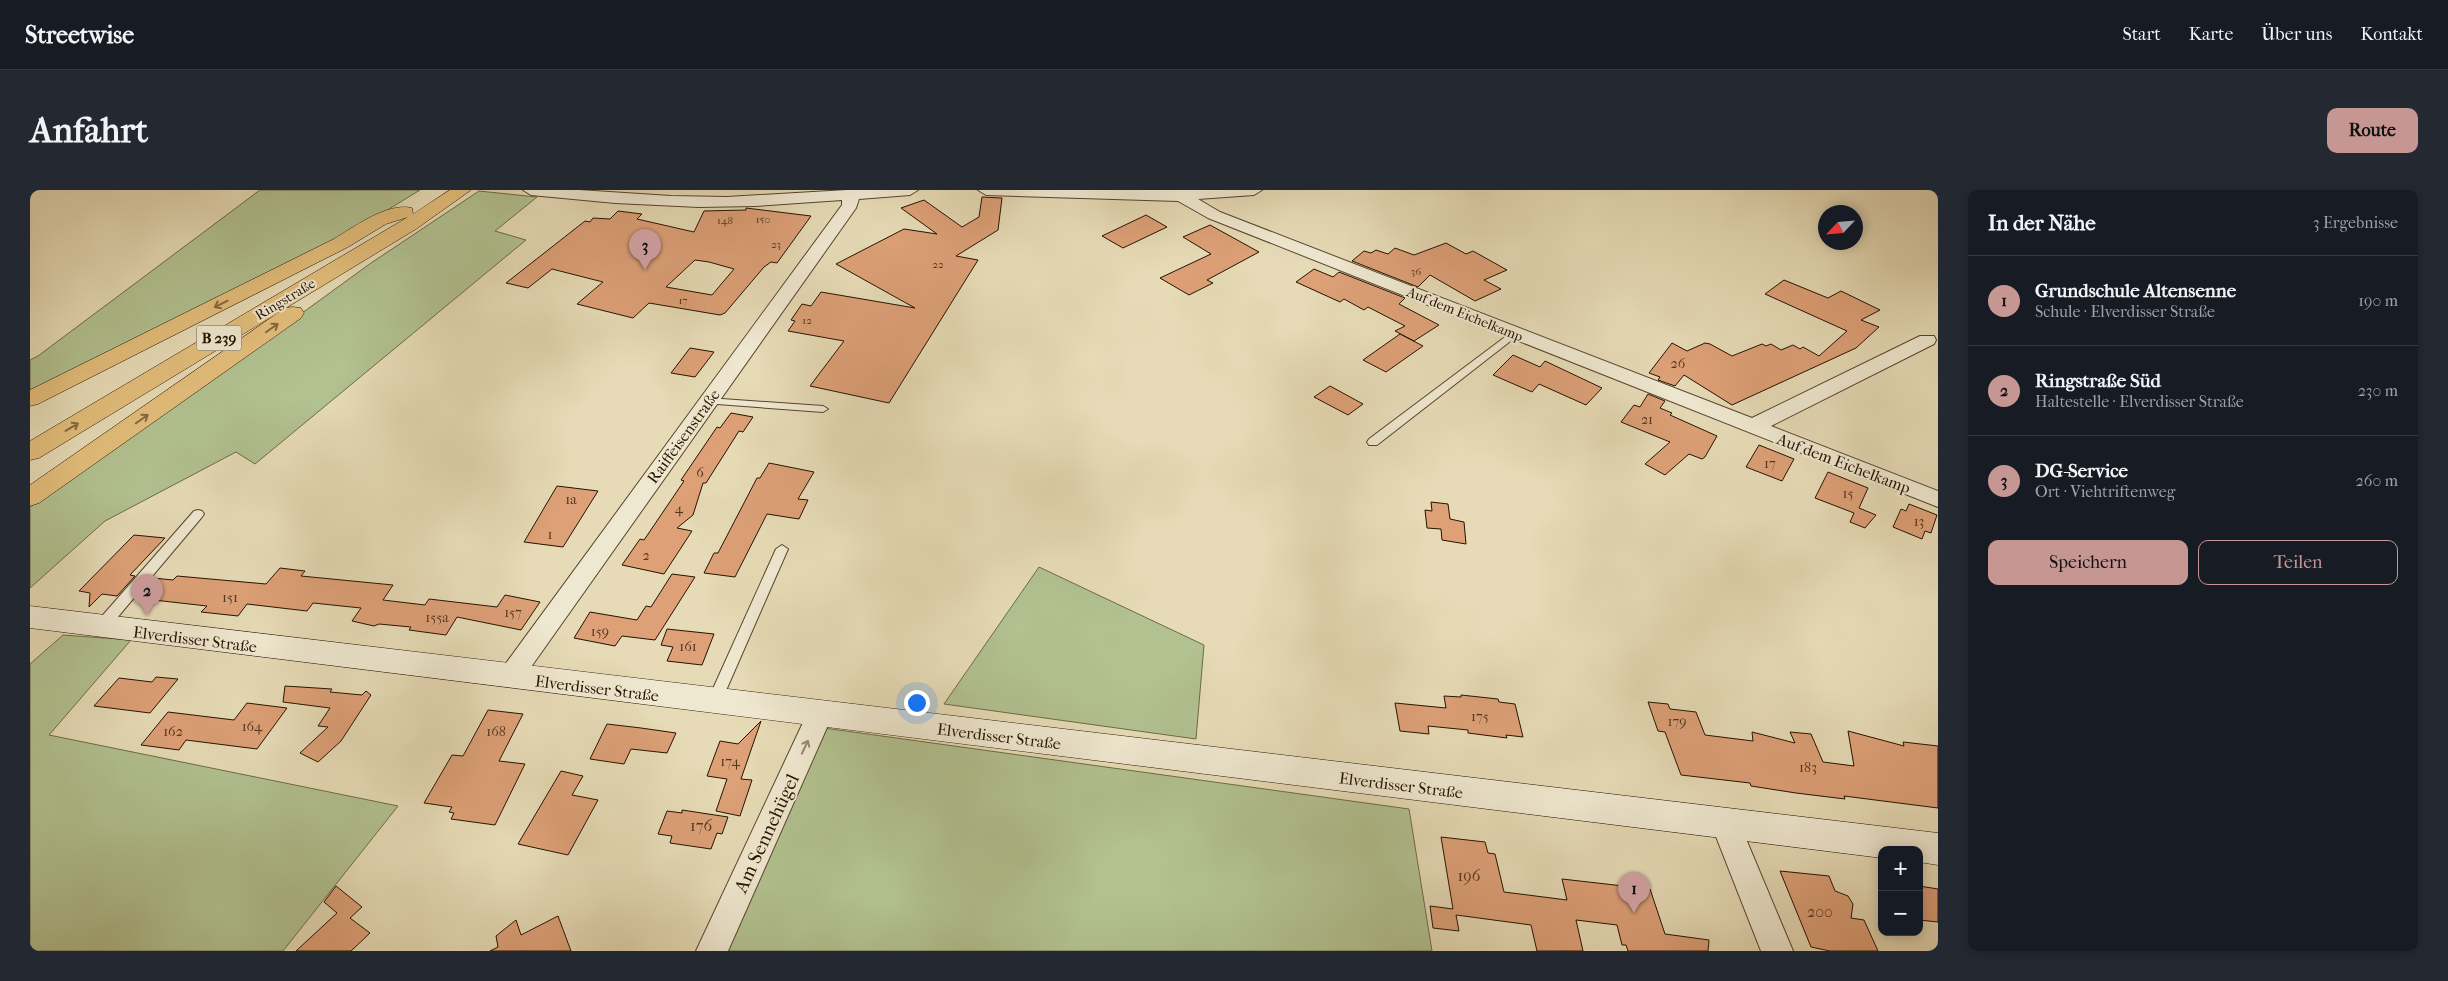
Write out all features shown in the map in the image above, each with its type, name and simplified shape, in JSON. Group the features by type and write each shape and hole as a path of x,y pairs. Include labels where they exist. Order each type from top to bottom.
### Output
{"highway":[{"name":"Ringstraße","path":"30,452 407,218 438,190"},
{"name":"Ringstraße","path":"30,432 407,218 462,190"},
{"path":"30,400 341,243 379,220 407,218"},
{"path":"30,497 381,251 407,218"}],"main road":[{"name":"Elverdisser Straße","path":"30,617 714,702 1938,849"}],"street":[{"path":"531,190 585,197 667,201 754,201 910,190"},
{"path":"986,190 1115,192 1181,196 1254,190"},
{"name":"Raiffeisenstraße","path":"510,677 850,205 851,194"},
{"name":"Auf dem Eichelkamp","path":"1181,196 1214,215 1513,334 1938,499"},
{"name":"Auf dem Eichelkamp","path":"1751,427 1927,340"},
{"name":"Am Sennehügel","path":"712,951 820,714"},
{"path":"1726,824 1777,951"}],"lane":[{"path":"1372,442 1513,334"},
{"path":"708,401 823,409"},
{"path":"101,627 198,514"},
{"path":"714,702 782,549"}],"green space":[{"path":"260,190 420,190 358,228 30,392 30,360 38,356"},
{"path":"479,191 537,197 495,231 526,240 255,464 236,452 105,521 30,588 30,507 371,263"},
{"path":"1039,567 1204,645 1196,739 944,704"},
{"path":"63,635 131,640 49,735 398,806 283,951 30,951 30,664"},
{"path":"824,728 1409,809 1432,951 723,951"}],"building":[{"path":"982,197 1002,198 998,230 956,256 978,260 889,403 810,386 844,341 788,331 795,321 791,320 802,304 811,306 821,292 915,308 836,264 904,229 937,234 901,208 924,200 962,227 979,217"},
{"path":"746,208 811,216 777,263 771,262 764,267 725,313 720,315 649,303 633,318 577,304 603,282 552,269 528,288 506,283 585,221 590,222 593,218 610,219 618,211 642,214 637,219 694,232 704,211 746,210","holes":["695,260 734,269 712,295 666,287"]},
{"path":"1146,215 1167,227 1123,248 1102,236"},
{"path":"1210,225 1259,252 1207,280 1213,283 1189,295 1160,278 1211,254 1183,237"},
{"path":"1446,243 1466,254 1473,251 1507,270 1484,280 1501,289 1475,301 1430,275 1418,287 1352,261 1364,251 1371,253 1376,250 1388,254 1395,248 1414,255"},
{"path":"1314,269 1333,277 1339,272 1405,298 1399,304 1439,325 1414,341 1395,331 1405,326 1368,307 1364,310 1344,299 1340,302 1296,282"},
{"path":"1784,280 1828,298 1841,291 1880,310 1861,320 1879,327 1856,348 1732,405 1684,375 1675,386 1658,380 1660,377 1649,373 1672,343 1687,351 1705,343 1710,344 1732,356 1762,344 1766,346 1771,344 1781,350 1793,345 1800,349 1803,347 1819,356 1847,331 1765,294"},
{"path":"1400,334 1423,346 1386,372 1363,360"},
{"path":"690,348 714,352 695,377 671,373"},
{"path":"1513,355 1540,367 1545,361 1602,388 1586,405 1539,384 1532,392 1493,375"},
{"path":"1330,386 1363,404 1348,415 1314,397"},
{"path":"1648,394 1665,401 1660,408 1672,413 1670,415 1717,436 1705,457 1702,459 1689,454 1665,475 1645,464 1670,442 1621,422 1634,405 1640,407"},
{"path":"731,413 753,417 743,432 739,431 706,483 703,483 693,515 677,528 692,531 664,574 622,565 640,539 644,540 684,481 681,480 717,427 720,428"},
{"path":"1759,445 1794,459 1782,481 1746,467"},
{"path":"769,463 814,472 798,499 808,500 799,519 767,514 735,577 704,573 714,553 718,553 757,478 760,478"},
{"path":"1828,472 1868,488 1859,508 1876,515 1865,528 1850,522 1854,513 1815,498"},
{"path":"557,486 598,491 563,547 524,542"},
{"path":"1431,502 1448,504 1450,519 1464,522 1466,544 1442,540 1441,529 1427,528 1425,510 1432,511"},
{"path":"1909,504 1937,515 1931,533 1925,531 1922,539 1893,527 1901,509 1906,511"},
{"path":"134,535 165,538 130,575 135,576 117,596 102,594 89,607 90,593 79,591"},
{"path":"280,568 305,571 301,576 393,585 383,600 425,605 429,599 497,607 505,595 540,602 521,630 457,617 446,635 409,630 411,627 379,624 374,626 352,621 361,608 313,603 307,611 247,604 238,616 201,612 207,606 136,598 153,578 173,580 177,576 266,584"},
{"path":"672,574 695,577 655,640 622,636 615,646 574,638 590,612 637,620 646,606 651,607"},
{"path":"667,629 714,634 702,665 667,661 673,647 661,645"},
{"path":"156,677 178,679 150,713 94,706 119,678 152,682"},
{"path":"285,686 332,689 330,692 362,695 366,691 371,695 341,741 318,762 300,753 328,727 318,726 330,708 283,702"},
{"path":"1461,695 1498,699 1499,702 1515,704 1523,737 1506,735 1507,738 1468,733 1468,730 1428,726 1429,734 1400,731 1395,703 1446,708 1444,696 1461,697"},
{"path":"1648,702 1668,704 1670,709 1696,712 1705,735 1753,741 1752,732 1795,743 1790,732 1811,734 1823,762 1854,766 1848,731 1904,746 1903,742 1938,746 1938,808 1844,796 1845,799 1796,793 1751,786 1750,783 1681,775 1665,732 1658,731"},
{"path":"247,703 287,708 257,749 186,740 179,750 141,745 168,712 234,720"},
{"path":"488,710 523,714 499,761 525,764 495,825 451,819 454,813 449,812 452,807 424,803 452,755 463,756"},
{"path":"761,721 741,779 752,780 740,816 716,811 727,779 707,776 720,741 738,744"},
{"path":"607,724 676,733 667,753 631,749 624,764 590,759"},
{"path":"561,771 583,776 572,795 598,800 568,855 518,844"},
{"path":"682,810 728,817 722,834 717,833 711,849 670,843 672,836 658,834 667,811 682,813"},
{"path":"1441,837 1485,842 1488,853 1495,854 1504,892 1567,900 1562,879 1650,889 1665,934 1709,940 1708,951 1628,951 1626,945 1622,945 1617,925 1576,920 1583,951 1537,951 1531,925 1456,915 1459,931 1433,928 1430,906 1453,909"},
{"path":"1780,871 1829,876 1835,891 1848,896 1853,904 1851,918 1864,920 1878,951 1830,951 1811,947"},
{"path":"336,886 362,907 350,918 370,933 351,951 296,951 337,913 324,902"},
{"path":"1923,887 1938,889 1938,922 1923,920"},
{"path":"558,916 571,951 490,951 498,947 496,936 516,920 521,935"}],"place":[{"name":"DG-Service","path":"645,270"},
{"name":"Ringstraße Süd","path":"147,615"},
{"name":"Grundschule Altensenne","path":"1634,913"}]}
